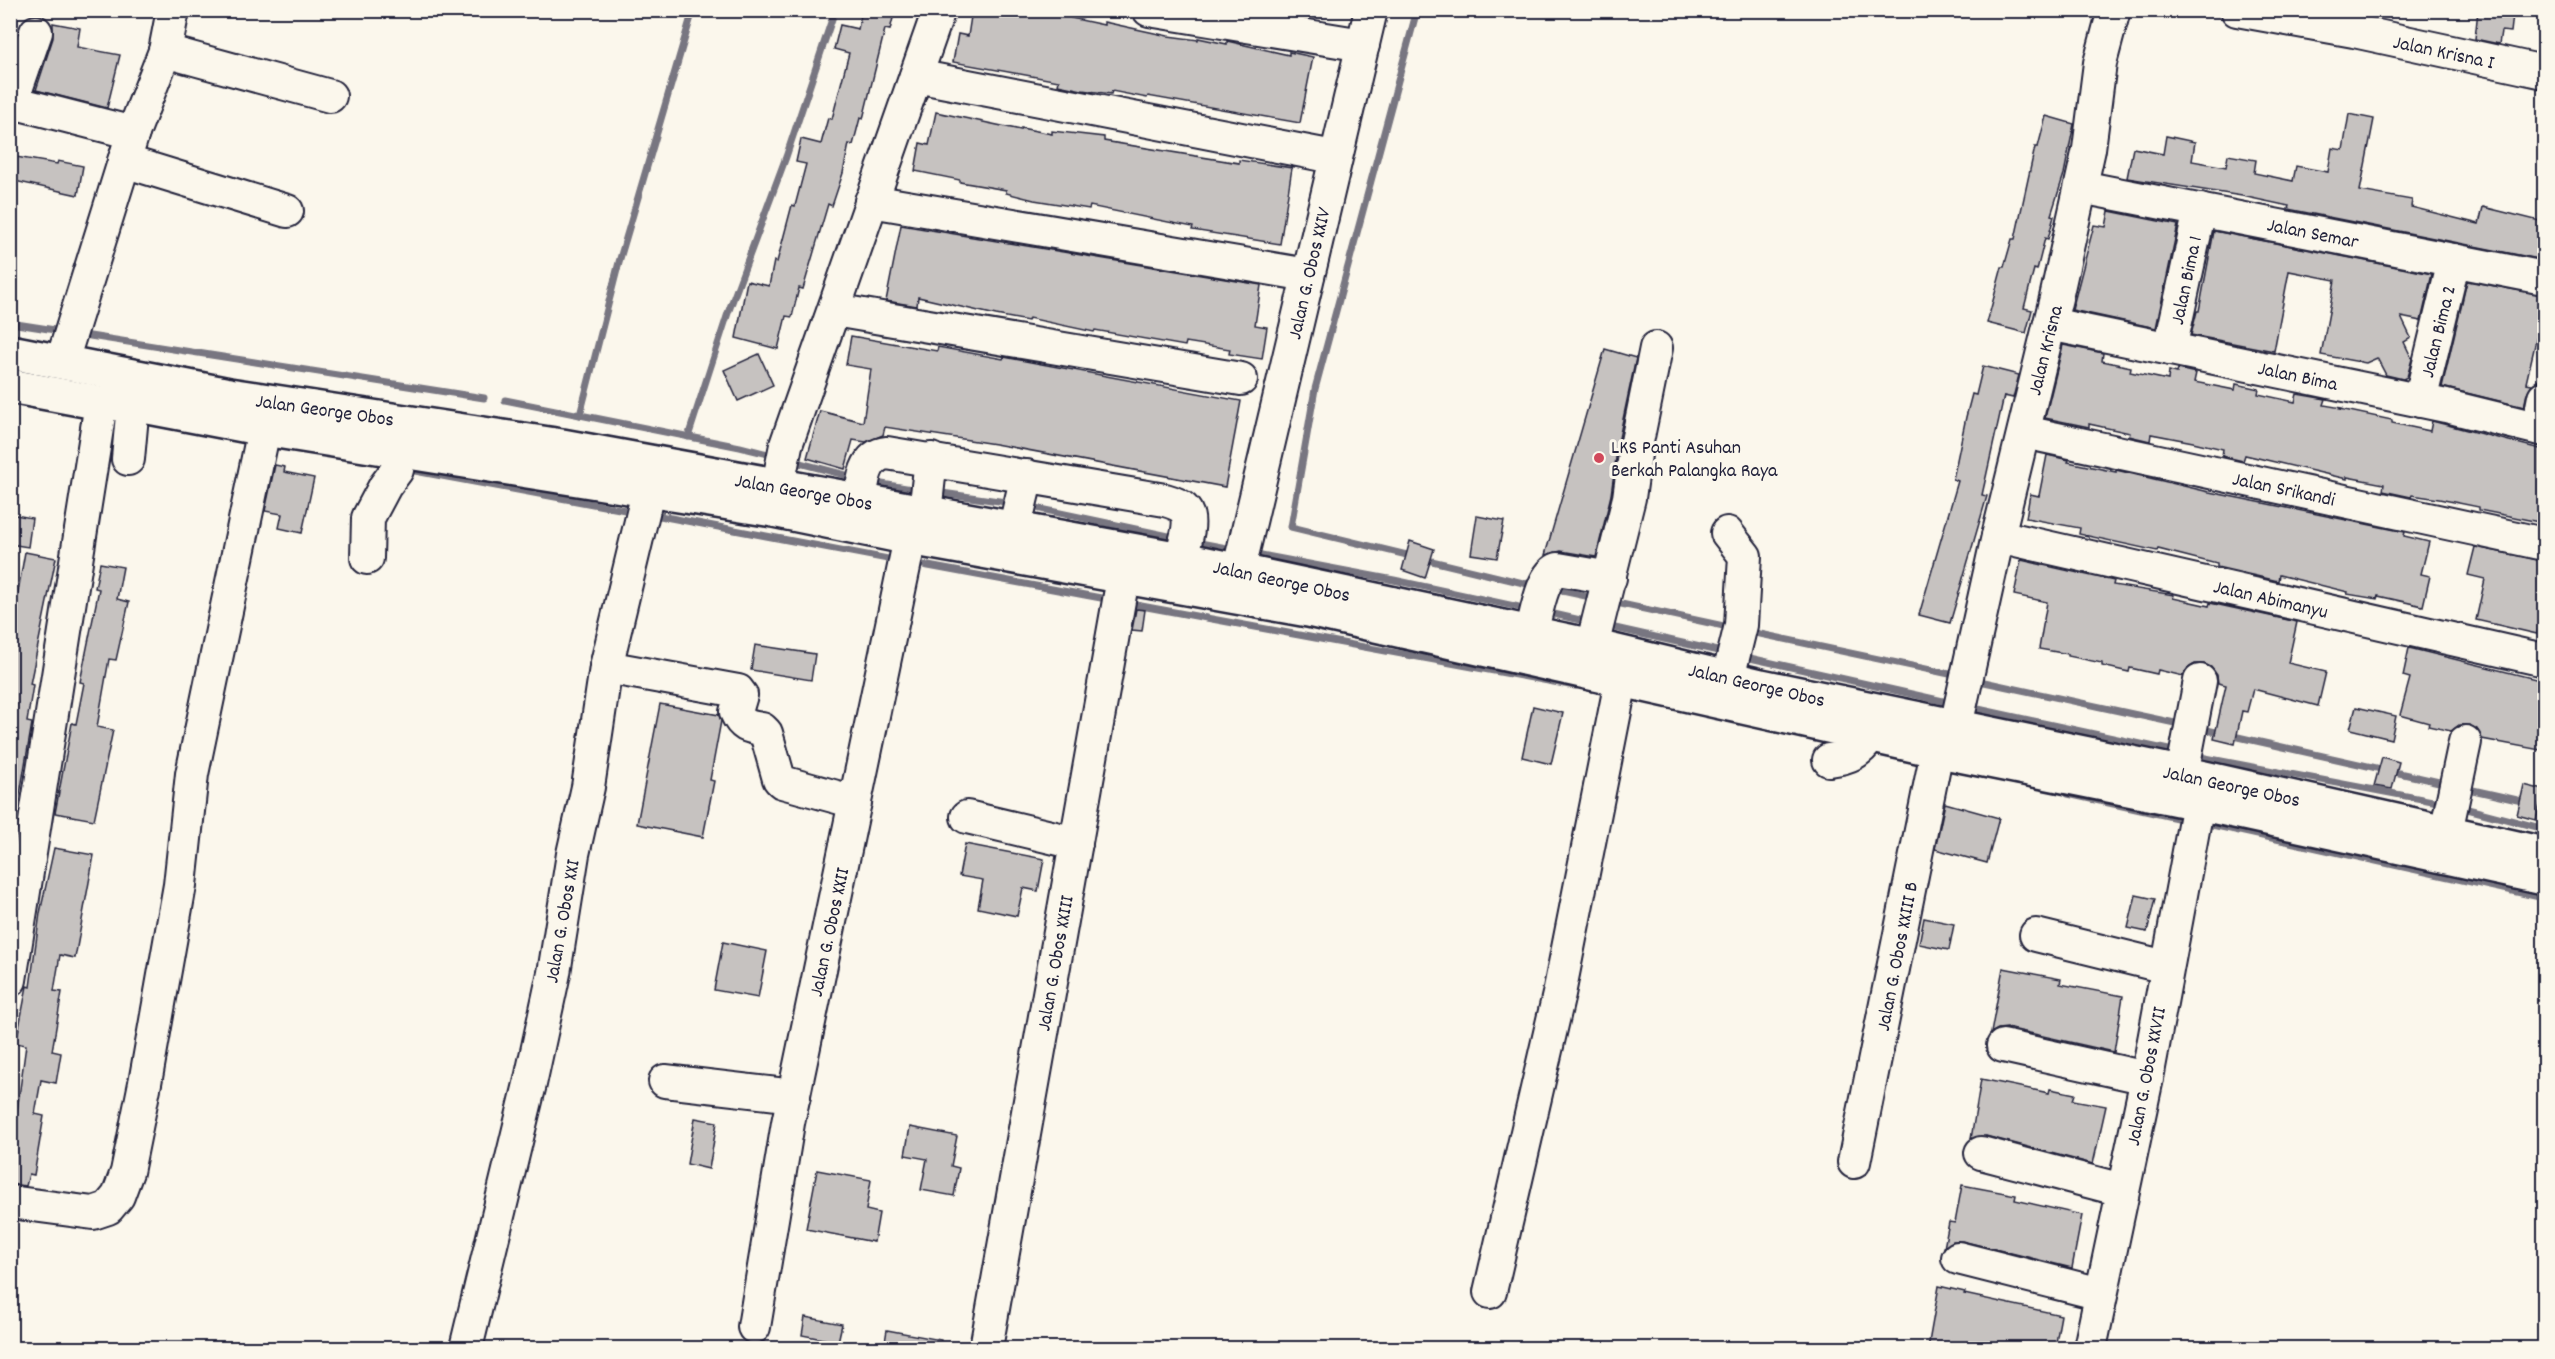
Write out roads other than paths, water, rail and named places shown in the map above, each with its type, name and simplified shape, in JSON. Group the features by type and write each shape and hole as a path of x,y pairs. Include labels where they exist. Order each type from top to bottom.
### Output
{"main road":[{"name":"Jalan George Obos","path":"10,352 230,395 779,477 924,497 1020,504 1183,546 1197,562 1241,566 1536,617 1732,663 1950,737 2198,803 2543,857"},
{"name":"Jalan George Obos","path":"10,386 101,403 133,404 264,429 648,492 779,477 863,486 924,497 996,552 1123,578 1241,566 1308,610 1621,681 1871,736 1950,737 2185,761 2450,815 2543,857"}],"street":[{"path":"62,362 129,147 165,51 173,10"},
{"path":"779,477 871,201 939,10"},
{"path":"1149,10 1363,45"},
{"name":"Jalan G. Obos XXIV","path":"1241,566 1334,158 1371,10"},
{"name":"Jalan Krisna","path":"1963,687 2081,187 2096,106 2100,63 2114,10"},
{"name":"Jalan Krisna I","path":"2237,10 2354,31 2544,72"},
{"path":"36,32 11,104 129,147 287,211"},
{"path":"165,51 330,96"},
{"path":"916,76 1334,158"},
{"name":"Jalan Semar","path":"2081,187 2544,278"},
{"path":"871,201 1308,275"},
{"name":"Jalan Bima 1","path":"2170,349 2200,210"},
{"name":"Jalan Bima 2","path":"2420,401 2454,260"},
{"path":"834,310 1241,379"},
{"name":"Jalan Bima","path":"2050,324 2420,401 2541,429"},
{"path":"1596,631 1629,498 1635,447 1656,348"},
{"path":"2541,429 2544,397"},
{"path":"10,980 23,823 101,403"},
{"path":"128,459 133,404"},
{"path":"10,1202 93,1213 108,1208 118,1196 127,1172 146,1083 180,885 192,774 264,429"},
{"name":"Jalan Srikandi","path":"2024,432 2544,544"},
{"path":"367,558 368,518 385,486 397,470 400,451"},
{"path":"863,486 871,460 880,453 898,454 924,497 1020,504 1165,500 1179,505 1186,511 1188,521 1183,546"},
{"name":"Jalan G. Obos XXI","path":"466,1348 530,1084 554,972 573,854 588,787 606,668 648,492"},
{"name":"Jalan G. Obos XXII","path":"754,1327 794,1096 855,802 924,497"},
{"path":"1727,533 1745,556 1741,625 1732,663"},
{"name":"Jalan Abimanyu","path":"1998,537 2544,660"},
{"path":"1536,617 1549,575 1558,569 1611,578"},
{"name":"Jalan G. Obos XXIII","path":"986,1348 1123,578"},
{"path":"606,668 738,691 741,695 736,712 747,727 762,729 766,733 779,779 782,782 855,802"},
{"path":"1490,1292 1559,994 1621,681"},
{"path":"2185,761 2200,681"},
{"name":"Jalan G. Obos XXIII B","path":"1854,1162 1963,687"},
{"path":"1829,760 1846,758 1855,754 1871,736"},
{"path":"2450,815 2465,742"},
{"name":"Jalan G. Obos XXVII","path":"2090,1348 2147,1078 2198,803"},
{"path":"967,817 1076,843"},
{"path":"2036,935 2166,967"},
{"path":"2003,1047 2147,1078"},
{"path":"665,1081 794,1096"},
{"path":"1980,1153 2122,1190"},
{"path":"1958,1258 2101,1294"}],"waterway":[{"path":"580,415 619,262 693,10"},
{"path":"688,437 728,313 786,157 835,10"},
{"path":"1417,10 1315,389 1291,527 1536,586"},
{"path":"10,323 55,330"},
{"path":"90,336 484,398"},
{"path":"505,400 776,456"},
{"path":"792,461 857,478"},
{"path":"415,471 625,510"},
{"path":"870,482 918,490"},
{"path":"935,492 1013,503"},
{"path":"1027,506 1178,538"},
{"path":"660,516 888,559"},
{"path":"1195,542 1237,550"},
{"path":"1251,553 1394,580 1528,609"},
{"path":"923,565 1101,598"},
{"path":"1553,589 1595,598"},
{"path":"1612,602 1733,628"},
{"path":"1136,605 1575,686"},
{"path":"1545,612 1589,622"},
{"path":"1606,626 1727,653"},
{"path":"1746,631 1959,676"},
{"path":"1741,656 1952,703"},
{"path":"1975,680 2184,725"},
{"path":"1969,707 2178,752"},
{"path":"2198,728 2448,784"},
{"path":"2195,756 2443,803"},
{"path":"2464,788 2544,806"},
{"path":"2068,794 2177,818"},
{"path":"2460,807 2544,829"},
{"path":"2212,825 2544,898"}],"place":[{"name":"LKS Panti Asuhan Berkah Palangka Raya","path":"1599,458"}]}
